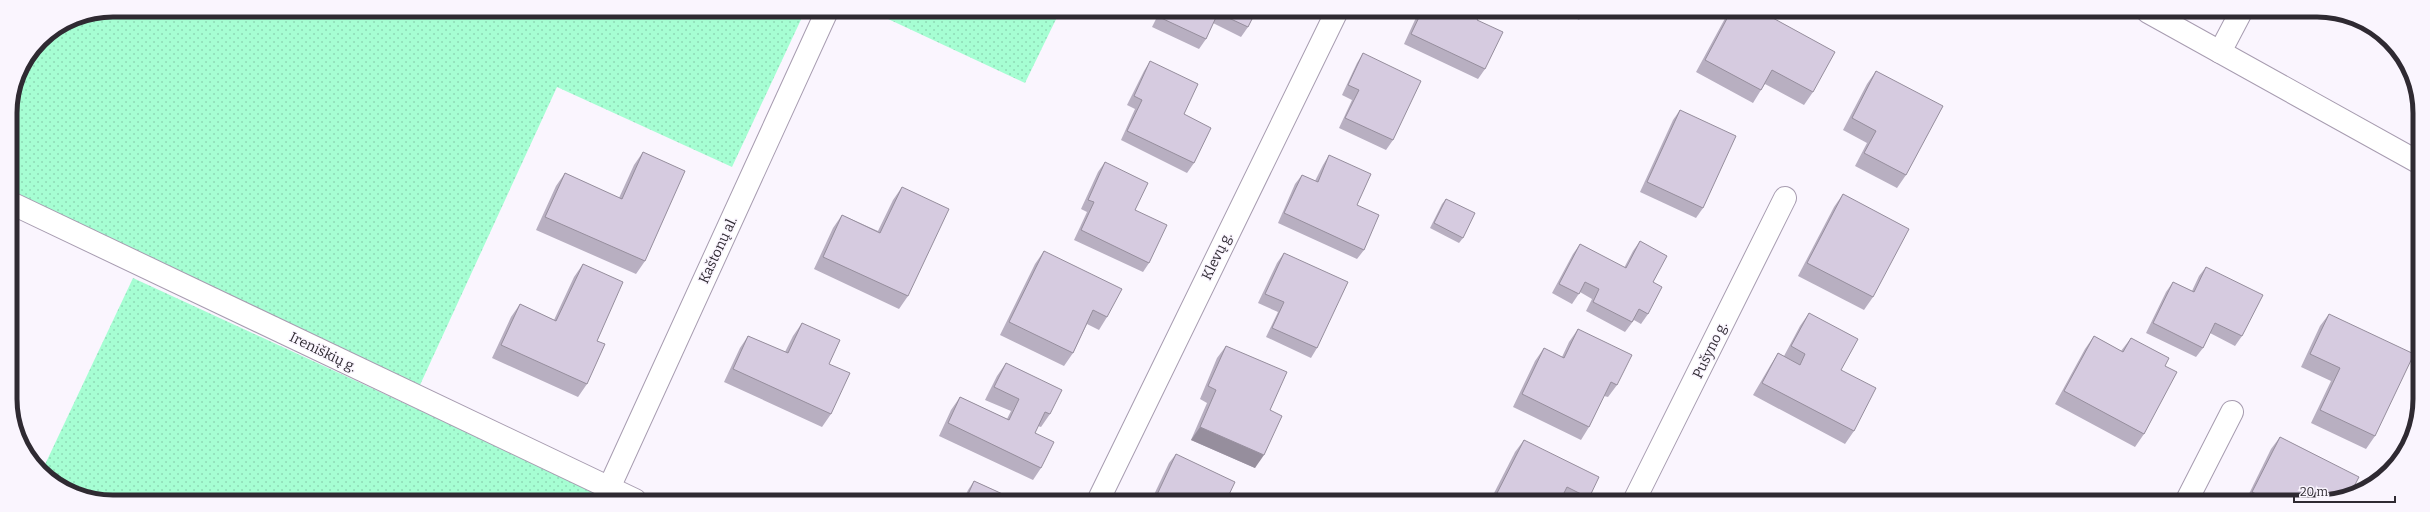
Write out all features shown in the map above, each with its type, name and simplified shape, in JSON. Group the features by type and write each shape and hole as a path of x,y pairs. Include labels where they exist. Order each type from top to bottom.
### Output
{"street":[{"name":"Kaštonų al.","path":"609,488 824,17"},
{"name":"Klevų g.","path":"1101,495 1334,17"},
{"path":"2157,17 2413,159"},
{"path":"2220,52 2238,17"},
{"name":"Pušyno g.","path":"1637,495 1785,198"},
{"name":"Ireniškių g.","path":"17,206 624,495"},
{"path":"2190,495 2232,412"}],"green space":[{"path":"113,17 802,17 732,167 557,87 420,385 17,195 17,106 24,76 37,54 54,37 70,27 88,20"},
{"path":"884,17 1057,17 1025,83"},
{"path":"133,278 603,495 106,495 82,490 70,485 54,475 44,466"}],"building":[{"path":"1159,17 1216,17 1206,39"},
{"path":"1227,17 1253,17 1248,27"},
{"path":"1419,17 1479,17 1477,20 1503,32 1485,69 1411,34"},
{"path":"1728,17 1771,17 1835,52 1813,92 1772,70 1761,90 1705,60"},
{"path":"1363,53 1421,81 1393,140 1345,118 1359,90 1348,85"},
{"path":"1150,61 1198,84 1184,114 1211,128 1194,163 1127,131 1142,100 1134,96"},
{"path":"1876,71 1943,106 1906,175 1864,153 1876,131 1852,118"},
{"path":"1680,110 1736,136 1703,208 1647,182"},
{"path":"643,152 685,171 645,261 545,217 565,173 622,199"},
{"path":"1329,155 1371,174 1357,205 1379,215 1364,250 1284,213 1302,175 1318,182"},
{"path":"1105,162 1148,183 1135,210 1167,225 1149,263 1081,230 1094,202 1088,200"},
{"path":"902,187 949,209 908,296 823,257 842,215 880,233"},
{"path":"1843,194 1909,229 1873,297 1807,263"},
{"path":"1446,199 1475,213 1463,238 1434,223"},
{"path":"1640,241 1667,256 1653,282 1662,287 1648,314 1639,309 1632,322 1593,302 1599,289 1585,282 1579,294 1559,284 1580,244 1626,268"},
{"path":"1044,251 1122,289 1107,317 1093,310 1073,353 1009,322"},
{"path":"1284,253 1348,282 1317,348 1272,328 1284,302 1265,294"},
{"path":"583,264 623,282 597,341 605,344 587,384 501,345 520,304 556,321"},
{"path":"2206,267 2263,295 2242,336 2215,323 2203,348 2153,323 2173,282 2194,292"},
{"path":"1809,313 1858,339 1841,370 1876,388 1854,431 1762,383 1778,353 1800,365 1805,354 1791,346"},
{"path":"2329,314 2413,354 2375,436 2320,410 2340,368 2310,354"},
{"path":"802,323 840,340 829,364 850,373 831,414 733,369 748,336 788,353"},
{"path":"1578,329 1632,355 1617,385 1611,382 1589,427 1522,394 1544,348 1564,358"},
{"path":"2094,336 2123,352 2131,338 2169,358 2165,366 2177,372 2144,434 2064,391"},
{"path":"1226,346 1287,372 1270,410 1282,416 1264,455 1200,427 1216,390 1208,386"},
{"path":"1006,363 1062,390 1050,414 1045,412 1035,433 1054,442 1041,468 948,423 960,397 1009,420 1019,399 994,387"},
{"path":"2280,437 2359,477 2353,488 2324,495 2258,495 2252,492"},
{"path":"1524,440 1599,477 1590,495 1583,495 1567,487 1563,495 1496,495"},
{"path":"1176,454 1235,482 1229,495 1157,495"},
{"path":"974,481 1005,495 968,495"}]}
